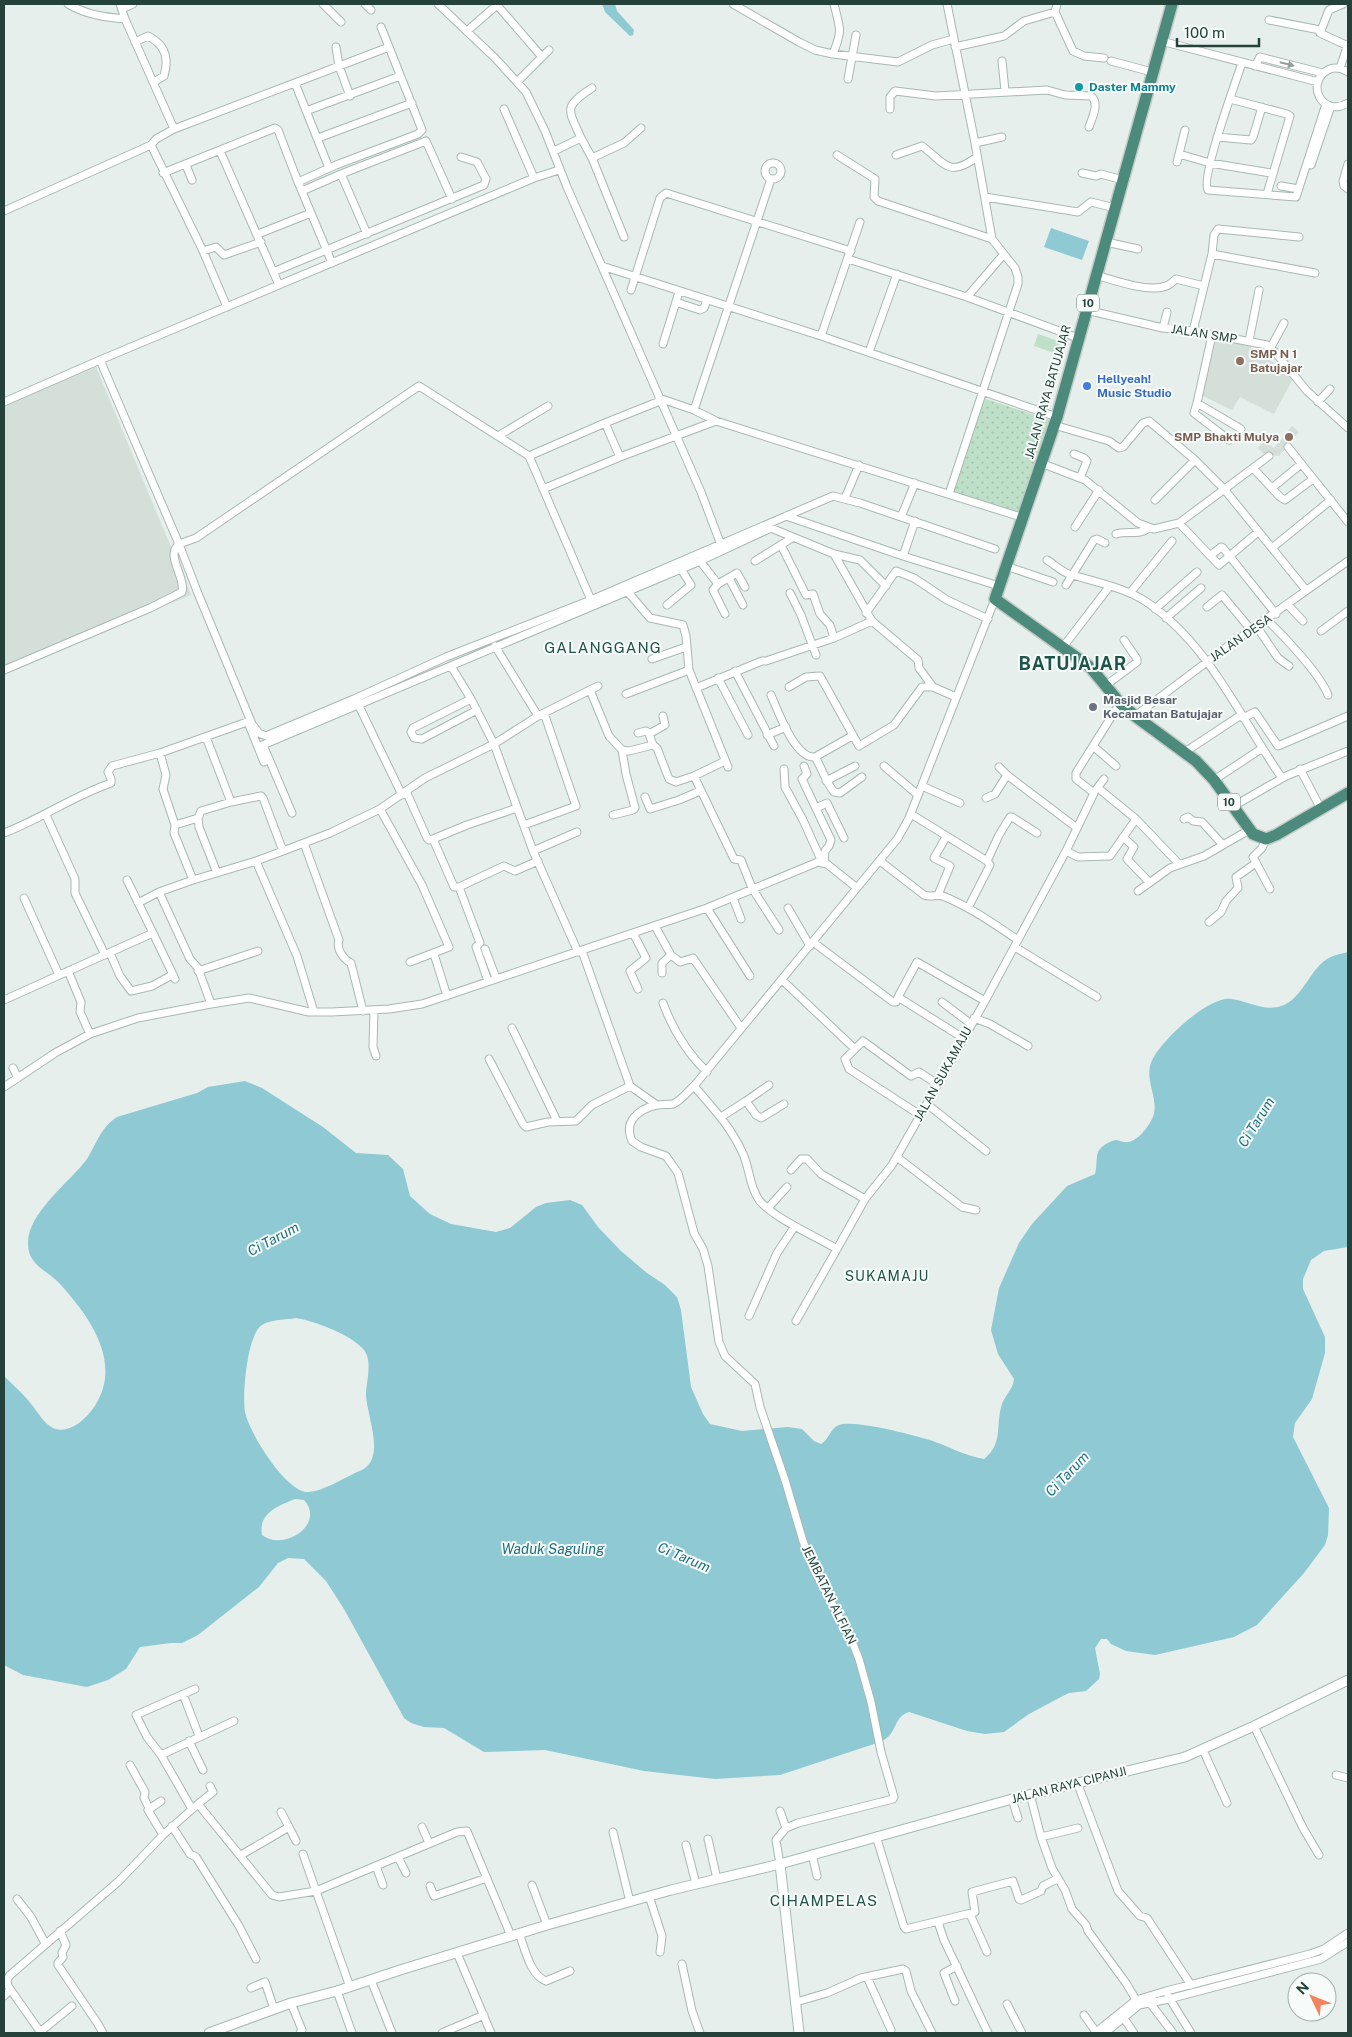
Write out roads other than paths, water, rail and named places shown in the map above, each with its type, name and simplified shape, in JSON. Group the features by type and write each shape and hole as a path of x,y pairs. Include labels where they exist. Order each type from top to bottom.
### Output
{"highway":[{"name":"JALAN RAYA BATUJAJAR","path":"995,599 1024,518 1055,421 1172,4"},
{"name":"10","path":"995,599 1096,673 1105,686 1135,716 1201,766 1214,780 1249,830 1257,837 1266,839"},
{"path":"1266,839 1348,793"}],"main road":[{"name":"JALAN RAYA CIPANJI","path":"208,2033 291,2003 337,1991 547,1925 648,1896 780,1864 1030,1794 1170,1761 1203,1750 1347,1683"},
{"path":"780,1864 799,2033"}],"street":[{"path":"68,4 98,17 126,19"},
{"path":"133,4 121,6 174,129"},
{"path":"323,4 341,22"},
{"path":"364,4 371,10"},
{"path":"438,4 526,92 554,151 559,170 701,492 721,545"},
{"path":"735,4 799,42 815,50 833,54 898,62 932,45 954,39"},
{"path":"833,54 840,36 841,25 834,4"},
{"path":"947,4 992,238 1014,268 1018,278 949,494"},
{"path":"1058,4 1055,12 1073,51 1084,56 1104,58"},
{"path":"1320,30 1329,10 1343,4"},
{"path":"467,31 497,5 542,57"},
{"path":"956,47 1004,36 1024,21 1055,12"},
{"path":"1269,20 1320,30"},
{"path":"298,182 419,133 422,128 381,27"},
{"path":"1320,30 1322,35 1348,45 1340,68"},
{"path":"848,79 856,34"},
{"path":"136,42 148,36 161,45 167,65 164,76 154,82"},
{"path":"1161,41 1318,82"},
{"path":"336,47 339,66 350,96"},
{"path":"4,211 151,146 156,139 174,129 389,47"},
{"path":"517,82 549,50"},
{"path":"1255,66 1260,58 1323,73"},
{"path":"1002,60 1005,91"},
{"path":"1111,61 1152,72"},
{"path":"1242,62 1210,163 1206,185 1208,190 1294,198 1299,188 1305,184 1329,105"},
{"path":"1348,72 1340,68 1334,68 1323,73 1318,82 1319,97 1329,105 1343,106 1348,103"},
{"path":"306,111 400,76"},
{"path":"295,83 329,168"},
{"path":"592,88 575,99 570,113 592,158 624,237"},
{"path":"890,109 890,97 896,91 936,96 1047,90 1065,95 1091,96 1096,100 1089,127"},
{"path":"1230,99 1290,116 1271,173 1267,194"},
{"path":"318,138 412,103"},
{"path":"1217,137 1250,140 1253,137 1262,107"},
{"path":"504,109 534,178"},
{"path":"163,172 186,165 275,128 278,130 310,213 332,263"},
{"path":"592,158 624,144 641,128"},
{"path":"1177,162 1185,130"},
{"path":"975,143 1002,137"},
{"path":"554,151 582,138"},
{"path":"302,191 426,141 452,199"},
{"path":"151,146 203,251 227,307"},
{"path":"896,155 922,146 945,165 956,168 960,168 977,157"},
{"path":"220,151 258,234 278,285"},
{"path":"1179,154 1210,163 1271,173"},
{"path":"837,155 875,179 874,197 878,201 992,238"},
{"path":"273,272 482,186 486,182 477,162 461,157"},
{"path":"1348,164 1342,182 1348,189"},
{"path":"186,165 192,180"},
{"path":"4,402 278,285 534,178 559,170"},
{"path":"1082,173 1096,176 1101,174 1123,180"},
{"path":"341,174 367,234"},
{"path":"694,410 727,306 771,179"},
{"path":"1282,186 1299,188"},
{"path":"631,290 660,198 666,192 851,251"},
{"path":"985,197 1078,212 1090,202 1115,208"},
{"path":"258,234 310,213"},
{"path":"821,336 860,222"},
{"path":"1193,331 1212,254 1214,235 1218,229 1299,237"},
{"path":"203,251 217,247 224,255 261,242"},
{"path":"1106,242 1138,249"},
{"path":"967,298 1004,254"},
{"path":"1212,254 1315,273"},
{"path":"848,259 967,298 1078,338"},
{"path":"602,266 869,352 982,392 1109,441 1119,448 1123,447 1143,423 1149,421 1195,460 1224,489 1306,590"},
{"path":"869,352 897,274"},
{"path":"1096,275 1150,288 1167,286 1176,279 1204,286"},
{"path":"1249,341 1259,290"},
{"path":"662,344 679,292"},
{"path":"676,302 702,310 707,300"},
{"name":"JALAN SMP","path":"1086,310 1163,328 1193,331 1271,347"},
{"path":"1163,328 1167,312"},
{"path":"1284,324 1271,347 1318,402 1348,428"},
{"path":"1212,335 1194,413 1230,440"},
{"path":"100,360 179,544 196,592 252,724 259,733 266,736 446,657 591,600 833,496 901,516 995,549"},
{"path":"292,813 247,722 192,592 184,587 173,553 179,544 196,538 418,386 421,386 529,456 591,600"},
{"path":"1318,402 1330,389"},
{"path":"529,456 660,399 694,410 716,421 915,482 1024,518"},
{"path":"1197,403 1241,429"},
{"path":"498,436 548,406"},
{"path":"543,489 620,457 716,421"},
{"path":"605,423 620,457"},
{"path":"1288,447 1348,522"},
{"path":"1074,454 1087,461 1080,478"},
{"path":"1041,463 1080,478 1099,490 1138,523 1150,528 1159,529 1179,523 1269,456"},
{"path":"1155,500 1195,460"},
{"path":"1272,488 1301,464"},
{"path":"845,498 859,465"},
{"path":"1253,468 1285,500 1313,479"},
{"path":"901,516 915,482"},
{"path":"1075,527 1099,490"},
{"path":"1272,548 1331,500"},
{"path":"786,516 999,586"},
{"path":"903,556 915,521"},
{"path":"1179,523 1219,565 1258,532"},
{"path":"260,746 700,561 771,528 834,554 863,562 886,586"},
{"path":"1116,534 1127,532 1140,533 1150,528"},
{"path":"756,561 792,538"},
{"path":"1066,585 1094,540 1097,538 1105,543"},
{"path":"1130,593 1172,541"},
{"path":"781,546 806,595 813,594 820,614 830,624 834,638"},
{"path":"1210,556 1221,547 1230,555 1276,614"},
{"path":"834,554 872,621 918,660 920,670 934,687"},
{"path":"1047,560 1072,574 1130,593 1166,618 1208,661 1282,778"},
{"path":"700,561 718,584"},
{"name":"JALAN DESA","path":"1135,716 1208,661 1348,561"},
{"path":"1006,566 1053,582"},
{"path":"667,605 691,586 681,569"},
{"path":"866,613 894,572 898,571 917,579 947,600 988,619"},
{"path":"1155,609 1197,572"},
{"path":"726,614 713,590 718,584 737,573 745,587"},
{"path":"729,578 743,605"},
{"path":"4,670 177,596 184,587"},
{"path":"1063,647 1109,587"},
{"path":"1166,618 1201,588"},
{"path":"627,591 650,618 682,624 686,636 689,670 727,764 676,782 671,781 657,748 652,745 649,733"},
{"path":"790,593 816,656"},
{"path":"1207,607 1222,596 1254,629 1278,658 1290,666"},
{"path":"451,666 471,699 494,744 533,851 580,952 630,1086 657,1105 674,1103 707,1072 898,838 911,814 995,599"},
{"path":"1288,604 1303,621"},
{"path":"1321,631 1348,611"},
{"path":"1267,620 1288,641 1328,695"},
{"path":"696,688 735,671 834,638 872,621"},
{"path":"1105,686 1137,662 1137,659 1124,640"},
{"path":"495,646 541,714 576,806 524,826"},
{"path":"652,659 686,647"},
{"path":"626,694 689,670"},
{"path":"735,671 774,746"},
{"path":"789,686 806,677 820,676 832,695 852,736 860,746 888,730 897,722 921,687 934,687 956,696"},
{"path":"718,678 748,735"},
{"path":"138,903 159,892 193,880 256,862 380,809 425,778 494,744 541,714 598,686"},
{"path":"590,690 609,736 622,750 634,808 633,810 613,815"},
{"path":"771,695 798,750 806,756 815,757 852,736"},
{"path":"471,699 413,728 411,732 414,738 422,739 477,710"},
{"path":"1120,702 1075,776 1136,819 1179,864"},
{"path":"358,704 429,840 517,808"},
{"path":"1185,752 1242,716 1254,712 1278,746 1348,716"},
{"path":"638,733 646,731 649,733 665,725 663,716"},
{"path":"1249,727 1260,720"},
{"path":"4,833 46,815 75,798 111,783 108,772 110,767 247,722"},
{"path":"767,735 786,726"},
{"path":"206,737 231,802"},
{"path":"622,750 629,751 652,745"},
{"path":"260,746 264,762"},
{"path":"1092,746 1116,766"},
{"path":"1214,780 1262,748"},
{"path":"1232,807 1282,778 1348,751"},
{"path":"160,752 166,775 163,789 175,825 174,833 193,880"},
{"path":"815,757 826,781 836,793 862,778"},
{"path":"804,766 807,774 802,778 831,840 825,851 823,862"},
{"path":"826,781 855,766"},
{"path":"884,766 918,795"},
{"path":"999,767 1077,828"},
{"path":"784,769 785,787 823,862 857,888"},
{"path":"1300,770 1321,809"},
{"path":"986,798 995,794 1007,775"},
{"path":"694,776 734,859 742,861 752,888 779,930"},
{"name":"JALAN SUKAMAJU","path":"796,1321 865,1199 897,1157 1015,947 1104,779"},
{"path":"922,786 960,803"},
{"path":"645,797 650,808 679,800 700,791"},
{"path":"217,873 199,827 198,818 202,811 231,802 262,797 283,851"},
{"path":"816,808 827,803 844,838"},
{"path":"380,809 425,891 449,947 410,962"},
{"path":"911,814 987,861 990,865 968,908"},
{"path":"46,815 75,879 75,893 107,954 131,991 152,986 173,977 127,880"},
{"path":"987,861 999,835 1011,817 1037,833"},
{"path":"1184,819 1188,817 1193,821 1202,822 1223,845"},
{"path":"175,825 198,818"},
{"path":"1066,851 1078,857 1108,857 1136,819"},
{"path":"1138,891 1179,864 1204,856 1249,830"},
{"path":"533,851 576,832"},
{"path":"938,895 950,866 934,858 946,837"},
{"path":"1123,837 1134,847 1127,859 1149,882"},
{"path":"433,839 454,887 459,887 504,866 515,871 538,861"},
{"path":"1266,839 1262,848 1254,856 1270,889"},
{"path":"304,843 339,940 338,945 344,960 351,963 363,1011"},
{"path":"880,861 924,894 930,897 938,895 968,908 1018,940"},
{"path":"256,862 297,956 314,1012"},
{"path":"5,1084 90,1034 138,1018 249,998 314,1012 363,1011 422,1004 707,908 752,888 823,862"},
{"path":"1209,922 1221,912 1226,901 1238,888 1236,877 1256,863"},
{"path":"459,887 480,943 476,947 488,981"},
{"path":"159,892 190,959 198,971 211,1004"},
{"path":"24,898 59,975"},
{"path":"733,898 742,919"},
{"path":"707,908 750,976"},
{"path":"788,908 811,944 893,1002 896,1002 917,962 985,1001"},
{"path":"655,926 670,956 680,962 693,958 741,1028"},
{"path":"4,1000 153,933"},
{"path":"633,933 646,958 630,971 638,989"},
{"path":"1015,947 1097,996"},
{"path":"485,948 496,978"},
{"path":"198,971 258,951"},
{"path":"434,954 447,996"},
{"path":"662,973 662,964 670,956"},
{"path":"68,971 81,1002 80,1012 90,1034"},
{"path":"782,980 855,1049"},
{"path":"898,997 963,1038"},
{"path":"942,1002 973,1021 990,1024 1028,1046"},
{"path":"663,1003 670,1021 692,1058 707,1072"},
{"path":"374,1010 373,1047 376,1056"},
{"path":"512,1028 557,1121"},
{"path":"920,1115 849,1069 845,1059 863,1041 911,1076 919,1072 937,1084"},
{"path":"489,1059 524,1126 557,1121 576,1121 592,1105 630,1086"},
{"path":"13,1068 18,1078"},
{"path":"722,1117 769,1085"},
{"path":"694,1086 722,1117 742,1151 753,1189 760,1201 795,1226 837,1249"},
{"path":"746,1101 756,1115 761,1118 784,1104"},
{"path":"927,1104 986,1151"},
{"name":"JEMBATAN ALFIAN","path":"657,1105 638,1112 634,1116 629,1128 630,1138 639,1146 666,1156 678,1173 694,1234 703,1249 708,1266 718,1342 725,1356 753,1381 803,1541 814,1570 852,1641 859,1659 894,1798 798,1823 786,1828"},
{"path":"897,1157 962,1207 976,1210"},
{"path":"791,1170 801,1159 807,1159 821,1174 865,1199"},
{"path":"768,1208 787,1187"},
{"path":"749,1316 777,1253 795,1226"},
{"path":"195,1689 136,1715 147,1737 195,1807 241,1855 273,1896 316,1891 429,1843 462,1830 467,1830 487,1878 534,1970 540,1978 546,1981 570,1971"},
{"path":"183,1694 199,1736"},
{"path":"161,1755 189,1740 234,1721"},
{"path":"1254,1726 1319,1855"},
{"path":"189,1740 203,1770"},
{"path":"1203,1750 1227,1803"},
{"path":"130,1765 145,1792 144,1798 150,1808 148,1810 163,1835"},
{"path":"1336,1776 1348,1778"},
{"path":"1077,1782 1118,1891 1140,1916 1147,1918 1191,1985"},
{"path":"72,2006 41,2032 10,1990 7,1984 9,1976 45,1943 119,1882 172,1826 213,1792 210,1786"},
{"path":"1030,1794 1041,1837 1057,1879 1065,1890 1072,1909 1086,1925 1088,1931 1126,1983 1138,2003"},
{"path":"1012,1799 1018,1818"},
{"path":"150,1808 161,1801"},
{"path":"780,1811 786,1828 776,1840 780,1864"},
{"path":"281,1812 296,1841"},
{"path":"172,1826 190,1854 196,1858 235,1920 256,1959"},
{"path":"422,1826 429,1843"},
{"path":"241,1855 289,1827"},
{"path":"1041,1837 1078,1828"},
{"path":"613,1832 630,1902"},
{"path":"876,1836 888,1882 904,1928 907,1929 976,1911 972,1892 1013,1881 1021,1900 1040,1891 1043,1886 1057,1879"},
{"path":"708,1839 717,1879"},
{"path":"686,1845 696,1884"},
{"path":"303,1854 350,1987"},
{"path":"812,1854 817,1876"},
{"path":"398,1857 406,1873"},
{"path":"376,1866 384,1885"},
{"path":"430,1886 434,1896 487,1878"},
{"path":"532,1885 547,1925"},
{"path":"648,1896 661,1934 660,1952"},
{"path":"17,1899 31,1917 45,1943"},
{"path":"970,1914 987,1952"},
{"path":"938,1922 944,1940 988,2033"},
{"path":"60,1931 66,1945 62,1953 64,1957 58,1965 103,2033"},
{"path":"1084,2015 1095,2033 1138,2003 1166,1991 1310,1954 1324,1949 1348,1933"},
{"path":"1105,2033 1138,2003 1150,2003 1169,1999 1321,1959 1348,1942"},
{"path":"457,1953 491,2033"},
{"path":"682,1964 692,2011 700,2033"},
{"path":"955,2001 944,1973 957,1966"},
{"path":"796,2002 827,1993 861,1978 904,1969 911,1991 932,2033"},
{"path":"867,1977 891,2030"},
{"path":"372,1980 392,2033"},
{"path":"251,1988 265,1982 274,2009"},
{"path":"4,1996 10,1990"},
{"path":"337,1991 352,2033"},
{"path":"1166,1991 1189,2032"},
{"path":"291,2003 302,2030 300,2033"},
{"path":"1150,2003 1173,2033"},
{"path":"1007,2004 1022,2033"},
{"path":"442,2033 484,2015"},
{"path":"1123,2017 1134,2033"}],"water":[{"path":"602,4 615,4 617,11 634,30 633,35 630,36 605,12"},
{"path":"1051,228 1089,241 1082,260 1044,247"},
{"name":"Waduk Saguling","path":"1348,952 1348,1247 1324,1251 1311,1260 1303,1279 1303,1289 1325,1337 1325,1353 1312,1399 1295,1423 1293,1437 1329,1508 1328,1535 1325,1545 1304,1573 1257,1625 1234,1637 1155,1655 1126,1651 1111,1644 1107,1639 1101,1639 1095,1648 1100,1674 1099,1679 1086,1691 1069,1693 1061,1697 1029,1714 1004,1732 985,1734 967,1731 909,1712 900,1717 890,1735 880,1742 780,1775 715,1779 644,1771 545,1750 484,1752 444,1728 424,1727 411,1723 404,1718 344,1609 326,1581 304,1559 288,1558 278,1563 259,1587 198,1635 182,1643 140,1647 126,1669 108,1680 87,1687 23,1675 4,1665 4,1376 28,1400 47,1424 61,1430 75,1426 92,1410 103,1388 105,1372 104,1356 99,1340 82,1310 60,1284 31,1258 28,1244 30,1232 34,1221 51,1198 80,1168 103,1130 117,1117 197,1093 208,1087 245,1081 262,1088 323,1127 356,1153 388,1155 403,1169 410,1196 430,1214 451,1224 496,1232 510,1228 536,1207 546,1203 570,1200 582,1205 598,1227 621,1251 647,1273 665,1285 677,1297 681,1310 691,1387 703,1414 710,1424 742,1431 788,1427 802,1429 814,1441 821,1444 826,1440 831,1431 839,1425 857,1424 884,1428 937,1442 970,1456 984,1459 990,1453 997,1440 1002,1404 1014,1379 998,1354 991,1330 999,1288 1019,1243 1032,1224 1067,1186 1095,1174 1099,1150 1115,1140 1132,1141 1145,1130 1152,1119 1155,1106 1149,1077 1151,1063 1163,1044 1185,1022 1221,1000 1238,1000 1272,1008 1286,1004 1298,994 1321,964 1332,956","holes":["296,1318 323,1325 351,1339 364,1350 368,1360 366,1395 373,1436 373,1456 369,1464 362,1470 312,1492 297,1489 278,1471 253,1433 244,1404 249,1352 257,1331 262,1325 270,1322","295,1499 304,1500 309,1509 310,1518 300,1533 291,1538 281,1540 271,1539 262,1535 263,1521 266,1516 276,1508"]}],"place":[{"name":"Daster Mammy","path":"1079,87"},
{"name":"SMP N 1 Batujajar","path":"1240,361"},
{"name":"Hellyeah! Music Studio","path":"1087,386"},
{"name":"SMP Bhakti Mulya","path":"1289,437"},
{"name":"Masjid Besar Kecamatan Batujajar","path":"1093,707"}],"district":[{"name":"GALANGGANG","path":"603,647"},
{"name":"BATUJAJAR","path":"1073,663"},
{"name":"SUKAMAJU","path":"887,1276"},
{"name":"CIHAMPELAS","path":"824,1900"}],"water label":[{"name":"Ci Tarum","path":"1256,1122"},
{"name":"Ci Tarum","path":"273,1239"},
{"name":"Ci Tarum","path":"1067,1474"},
{"name":"Ci Tarum","path":"684,1557"}]}
